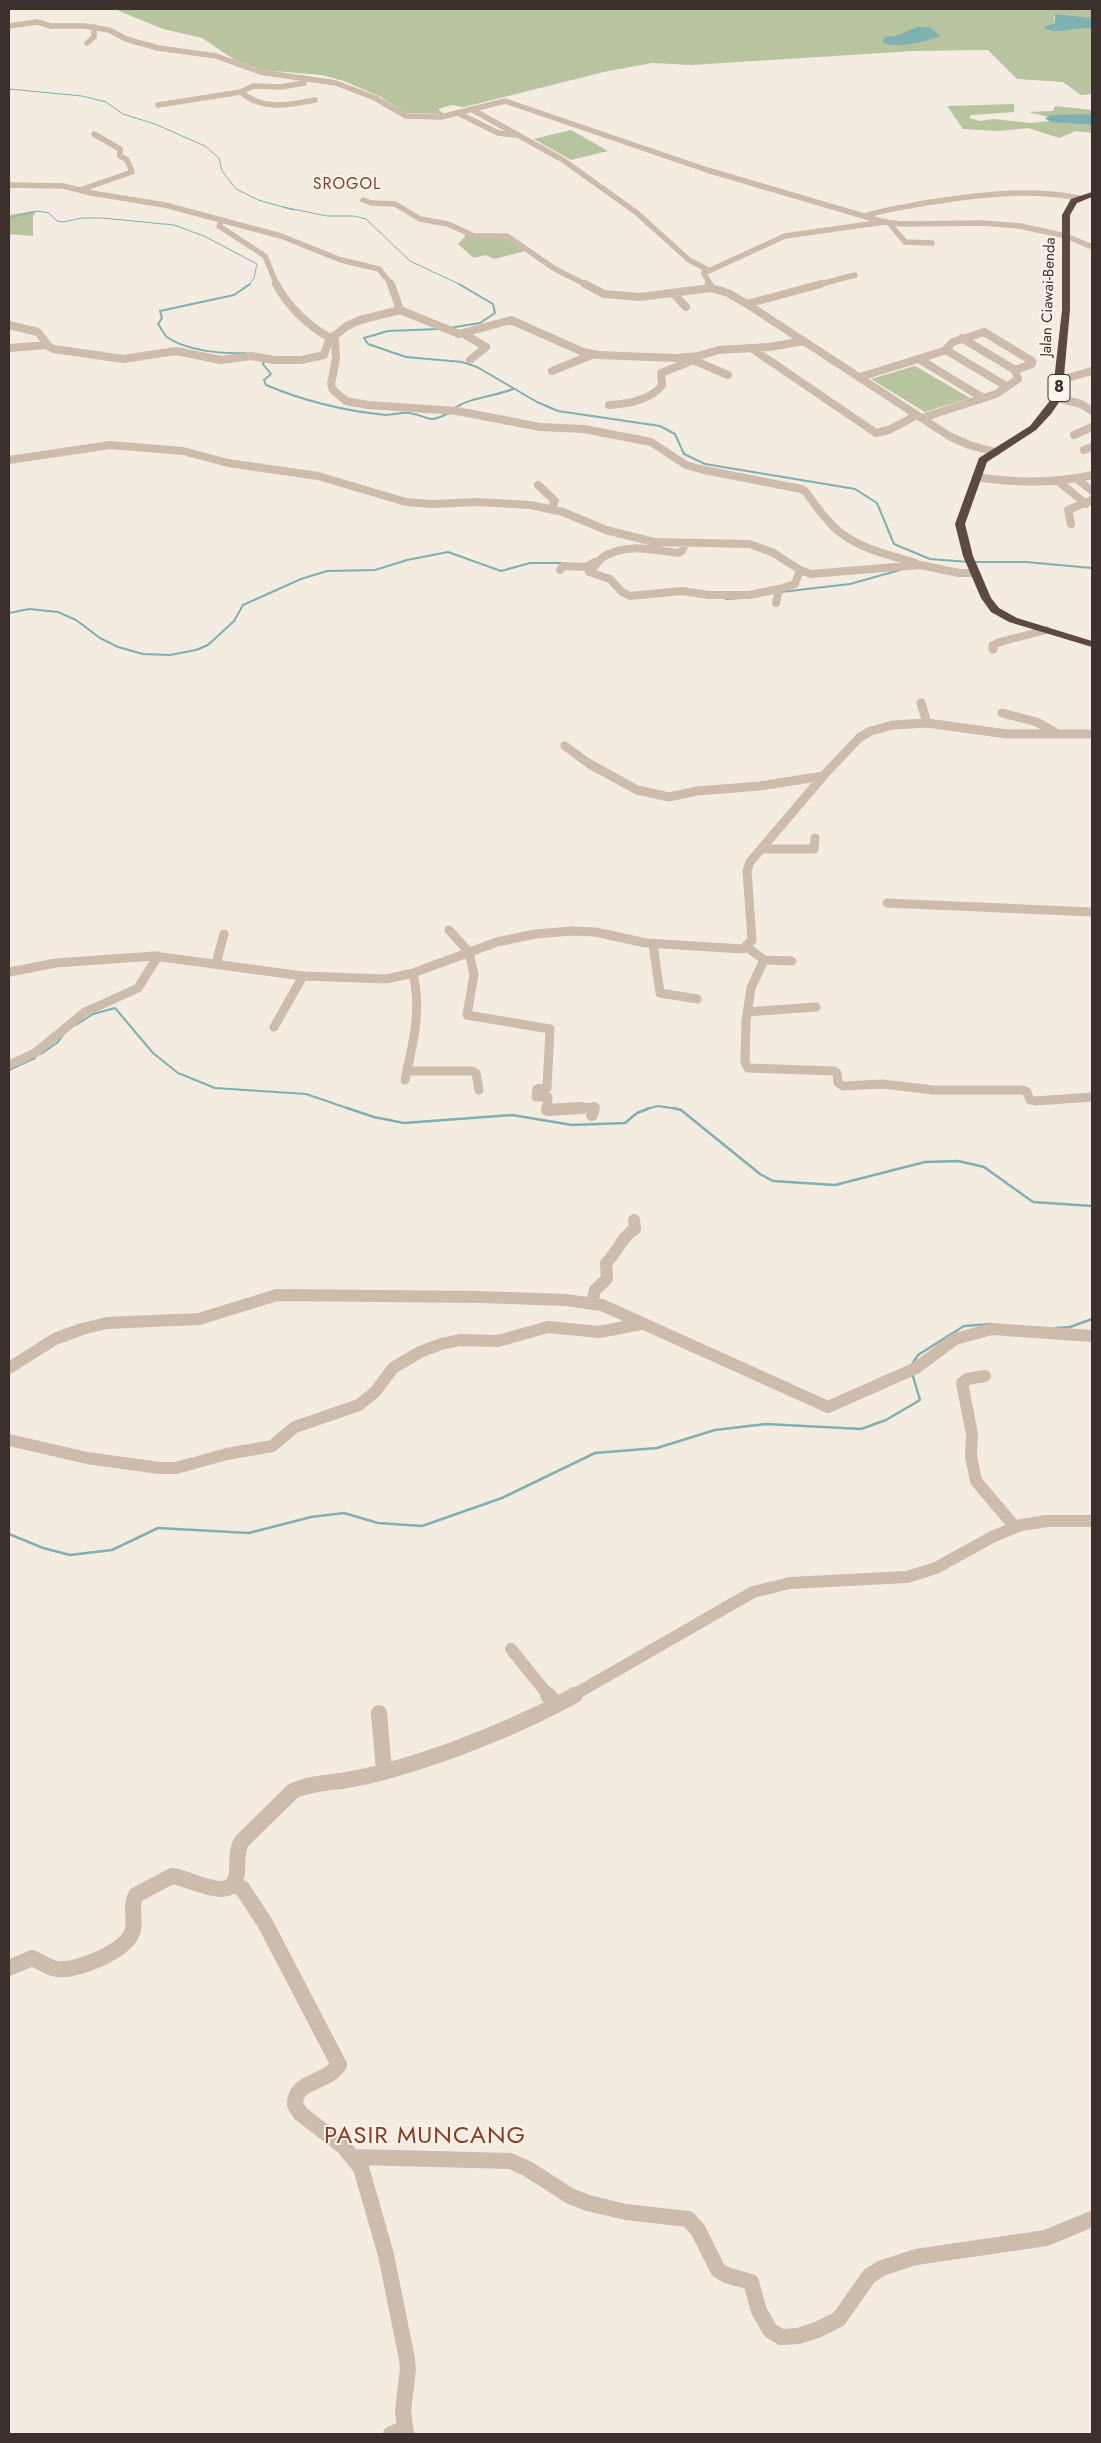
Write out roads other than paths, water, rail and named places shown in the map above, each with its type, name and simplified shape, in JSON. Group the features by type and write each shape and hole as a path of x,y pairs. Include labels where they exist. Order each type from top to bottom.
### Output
{"highway":[{"path":"1078,199 1092,194"},
{"name":"Jalan Ciawai-Benda","path":"974,572 960,524 983,460 1033,428 1048,412 1057,398 1066,310 1067,211 1078,199"},
{"name":"8","path":"974,572 986,598 995,610 1013,620 1092,644"}],"street":[{"path":"9,26 37,22 51,26 94,27 110,31 125,39 158,48 220,57 260,72 320,79 375,98 406,116 438,117 505,101 707,170 887,223 900,233 906,242 932,243"},
{"path":"87,43 94,36 94,27"},
{"path":"158,105 240,92 253,86 283,87 320,79"},
{"path":"240,92 252,100 268,104 291,104 315,100"},
{"path":"471,109 563,160 587,179 620,199 689,260 708,270"},
{"path":"458,113 498,133 520,135"},
{"path":"80,190 132,172 128,161 120,156 120,149 94,134"},
{"path":"9,185 27,187 60,186 154,203 286,237 345,261 378,268 394,288 400,310"},
{"path":"868,217 888,210 969,197 1046,193 1078,199"},
{"path":"363,200 372,203 396,204 425,223 448,224 477,236 506,236 555,269 604,294 629,297 674,294 711,288 728,293 956,440 995,452"},
{"path":"221,221 218,226 264,256 277,286 285,298 319,332 335,340 336,359 331,384 333,390 346,401 368,405 457,411 540,427 584,429 651,442 686,464 704,470 801,489 806,492 832,526 846,537 869,548 920,565 959,573 974,572"},
{"path":"711,288 704,275 708,270 734,261 764,244 785,236 887,223 982,223 1020,226 1066,236 1092,247"},
{"path":"747,304 855,275"},
{"path":"674,294 686,307"},
{"path":"9,348 48,345 67,352 108,355 120,358 176,351 217,360 251,356 306,360 324,355 329,340 353,322 400,310 445,330 464,334 486,347 470,360"},
{"path":"464,334 498,322 511,320 583,352 594,354 676,358 706,354"},
{"path":"9,325 38,332 48,345"},
{"path":"860,377 946,350 948,345 962,338 986,332 1033,363 1015,370"},
{"path":"751,348 876,433 889,430 919,416 984,398 999,392 1018,379 1015,370 962,338"},
{"path":"609,405 643,398 660,388 662,384 661,373 673,370 718,350 804,341"},
{"path":"946,350 1006,386"},
{"path":"552,372 594,354"},
{"path":"919,359 984,398"},
{"path":"693,360 728,375"},
{"path":"1060,380 1092,372"},
{"path":"1057,398 1081,404 1092,411"},
{"path":"1074,434 1092,427"},
{"path":"9,460 110,445 173,450 228,463 318,476 406,502 432,504 477,502 551,509 623,535 654,542 685,544 728,542 749,544 772,552 800,570 818,574 920,565"},
{"path":"1084,450 1092,447"},
{"path":"976,477 1022,483 1059,482 1092,475"},
{"path":"1077,479 1092,491"},
{"path":"1059,482 1070,493 1089,502"},
{"path":"538,485 555,501 551,509"},
{"path":"1071,524 1068,510 1089,502"},
{"path":"560,570 563,566 586,567 615,550 640,549 678,552 682,551 685,544"},
{"path":"599,560 589,572 610,579 622,592 630,596 682,591 709,595 749,595 779,591 795,584 800,570"},
{"path":"776,603 779,591"},
{"path":"992,650 994,645 1000,642 1046,630"},
{"path":"921,703 927,723"},
{"path":"1002,714 1037,722 1056,733"},
{"path":"9,972 56,963 158,956 303,976 373,980 412,973 509,939 559,931 595,932 653,944 735,950 746,947 752,940 747,871 750,862 823,776 865,733 893,725 927,723 1007,734 1092,734"},
{"path":"565,746 594,766 637,790 668,797 697,790 760,786 823,776"},
{"path":"762,849 814,849 815,838"},
{"path":"887,903 1092,912"},
{"path":"449,930 469,952 474,974 467,1015 550,1029 546,1088 537,1089 536,1097 548,1097 547,1110 594,1107 592,1115"},
{"path":"216,964 224,934"},
{"path":"653,944 660,993 697,999"},
{"path":"746,947 764,960 792,961"},
{"path":"9,1066 35,1052 85,1012 138,988 158,956"},
{"path":"764,960 751,988 747,1012 745,1062 750,1068 834,1071 837,1073 838,1083 842,1086 883,1084 933,1090 1022,1090 1027,1092 1030,1100 1036,1101 1092,1096"},
{"path":"412,973 417,985 419,1005 406,1075 472,1071 476,1073 479,1090"},
{"path":"274,1027 303,976"},
{"path":"747,1012 816,1007"},
{"path":"592,1304 595,1290 607,1279 606,1263 615,1255 628,1233 635,1229 634,1220"},
{"path":"9,1368 55,1339 82,1329 107,1323 199,1319 277,1295 489,1297 566,1300 602,1305 828,1407 916,1368 955,1339 992,1329 1092,1336"},
{"path":"9,1440 88,1458 176,1468 227,1454 272,1446 295,1427 359,1405 374,1392 394,1368 420,1352 441,1344 460,1340 498,1341 548,1327 599,1332 641,1324"},
{"path":"984,1376 967,1379 962,1383 972,1434 972,1468 980,1488 998,1505 1015,1527"},
{"path":"232,1885 237,1877 237,1855 240,1842 289,1794 302,1787 384,1772 461,1746 556,1705 722,1608 761,1589 796,1583 883,1580 915,1575 1015,1527 1036,1522 1092,1521"},
{"path":"511,1649 556,1705"},
{"path":"380,1713 384,1772"},
{"path":"9,1968 32,1958 50,1967 64,1969 117,1950 127,1941 132,1932 134,1896 172,1876 216,1889 232,1885 242,1888 265,1923 340,2065 330,2078 315,2081 302,2089 295,2100 299,2112 323,2129 355,2157 361,2168 386,2255 408,2369 401,2432"},
{"path":"355,2157 510,2161 526,2166 568,2194 591,2204 650,2216 688,2219 700,2232 718,2269 725,2275 751,2282 758,2308 766,2326 772,2333 782,2336 813,2332 832,2324 839,2319 869,2276 893,2264 916,2257 1046,2238 1092,2219"}],"water":[{"path":"1055,14 1092,18 1092,29 1078,28 1053,31 1043,27 1055,23"},
{"path":"917,27 929,27 941,36 903,45 882,42 885,37 896,36"},
{"path":"1092,114 1092,125 1051,122 1045,118 1052,115"}],"waterway":[{"path":"9,89 82,96 106,102 123,114 155,124 205,146 219,158 222,171 236,189 258,200 284,207"},
{"path":"283,207 284,207 294,210 283,207"},
{"path":"284,207 327,216 354,216 366,219 410,261 460,284"},
{"path":"9,218 37,211 49,213 57,221 63,222 82,218 102,218 174,225 204,236 257,264 254,278 249,284"},
{"path":"245,353 216,352 184,346 167,337 158,324 162,318 160,311 234,295 249,284"},
{"path":"449,328 480,323 495,313 493,304 460,284"},
{"path":"439,329 388,331 364,338 368,344 406,357 462,362 477,367 537,402 558,411 660,426 675,434 684,454 705,464 855,489 877,503 894,544 930,559 969,562"},
{"path":"264,361 263,364 271,374 264,380 266,385 310,400 355,411 386,415 409,413 428,419 441,417 449,413"},
{"path":"453,409 467,402 513,389"},
{"path":"9,613 29,609 58,612 76,620 100,638 118,647 143,654 170,655 196,650 208,645 234,621 243,605 301,579 327,571 375,570 407,560 448,552 501,571 530,563 562,563"},
{"path":"974,562 1026,562 1092,568"},
{"path":"781,592 850,584 900,570"},
{"path":"726,599 743,598"},
{"path":"76,1025 93,1014 115,1008 153,1053 178,1073 215,1088 306,1094 350,1109"},
{"path":"41,1054 58,1042 63,1035"},
{"path":"9,1070 35,1058"},
{"path":"650,1108 658,1106 676,1109"},
{"path":"350,1109 374,1117 404,1123 512,1115 572,1125 625,1123 637,1113 650,1108"},
{"path":"646,1109 650,1108"},
{"path":"676,1109 681,1110 760,1174 773,1181 835,1185 925,1162 958,1161 984,1167 1033,1202 1092,1206"},
{"path":"1056,1328 1070,1327 1092,1319"},
{"path":"911,1366 918,1355 964,1326 991,1324"},
{"path":"9,1534 43,1548 70,1555 112,1550 158,1528 249,1533 311,1517 344,1513 378,1523 422,1526 502,1498 595,1453 657,1448 715,1430 766,1424 861,1429 886,1420 920,1400 912,1373"}],"district":[{"name":"SROGOL","path":"347,185"},
{"name":"PASIR MUNCANG","path":"425,2137"}]}
